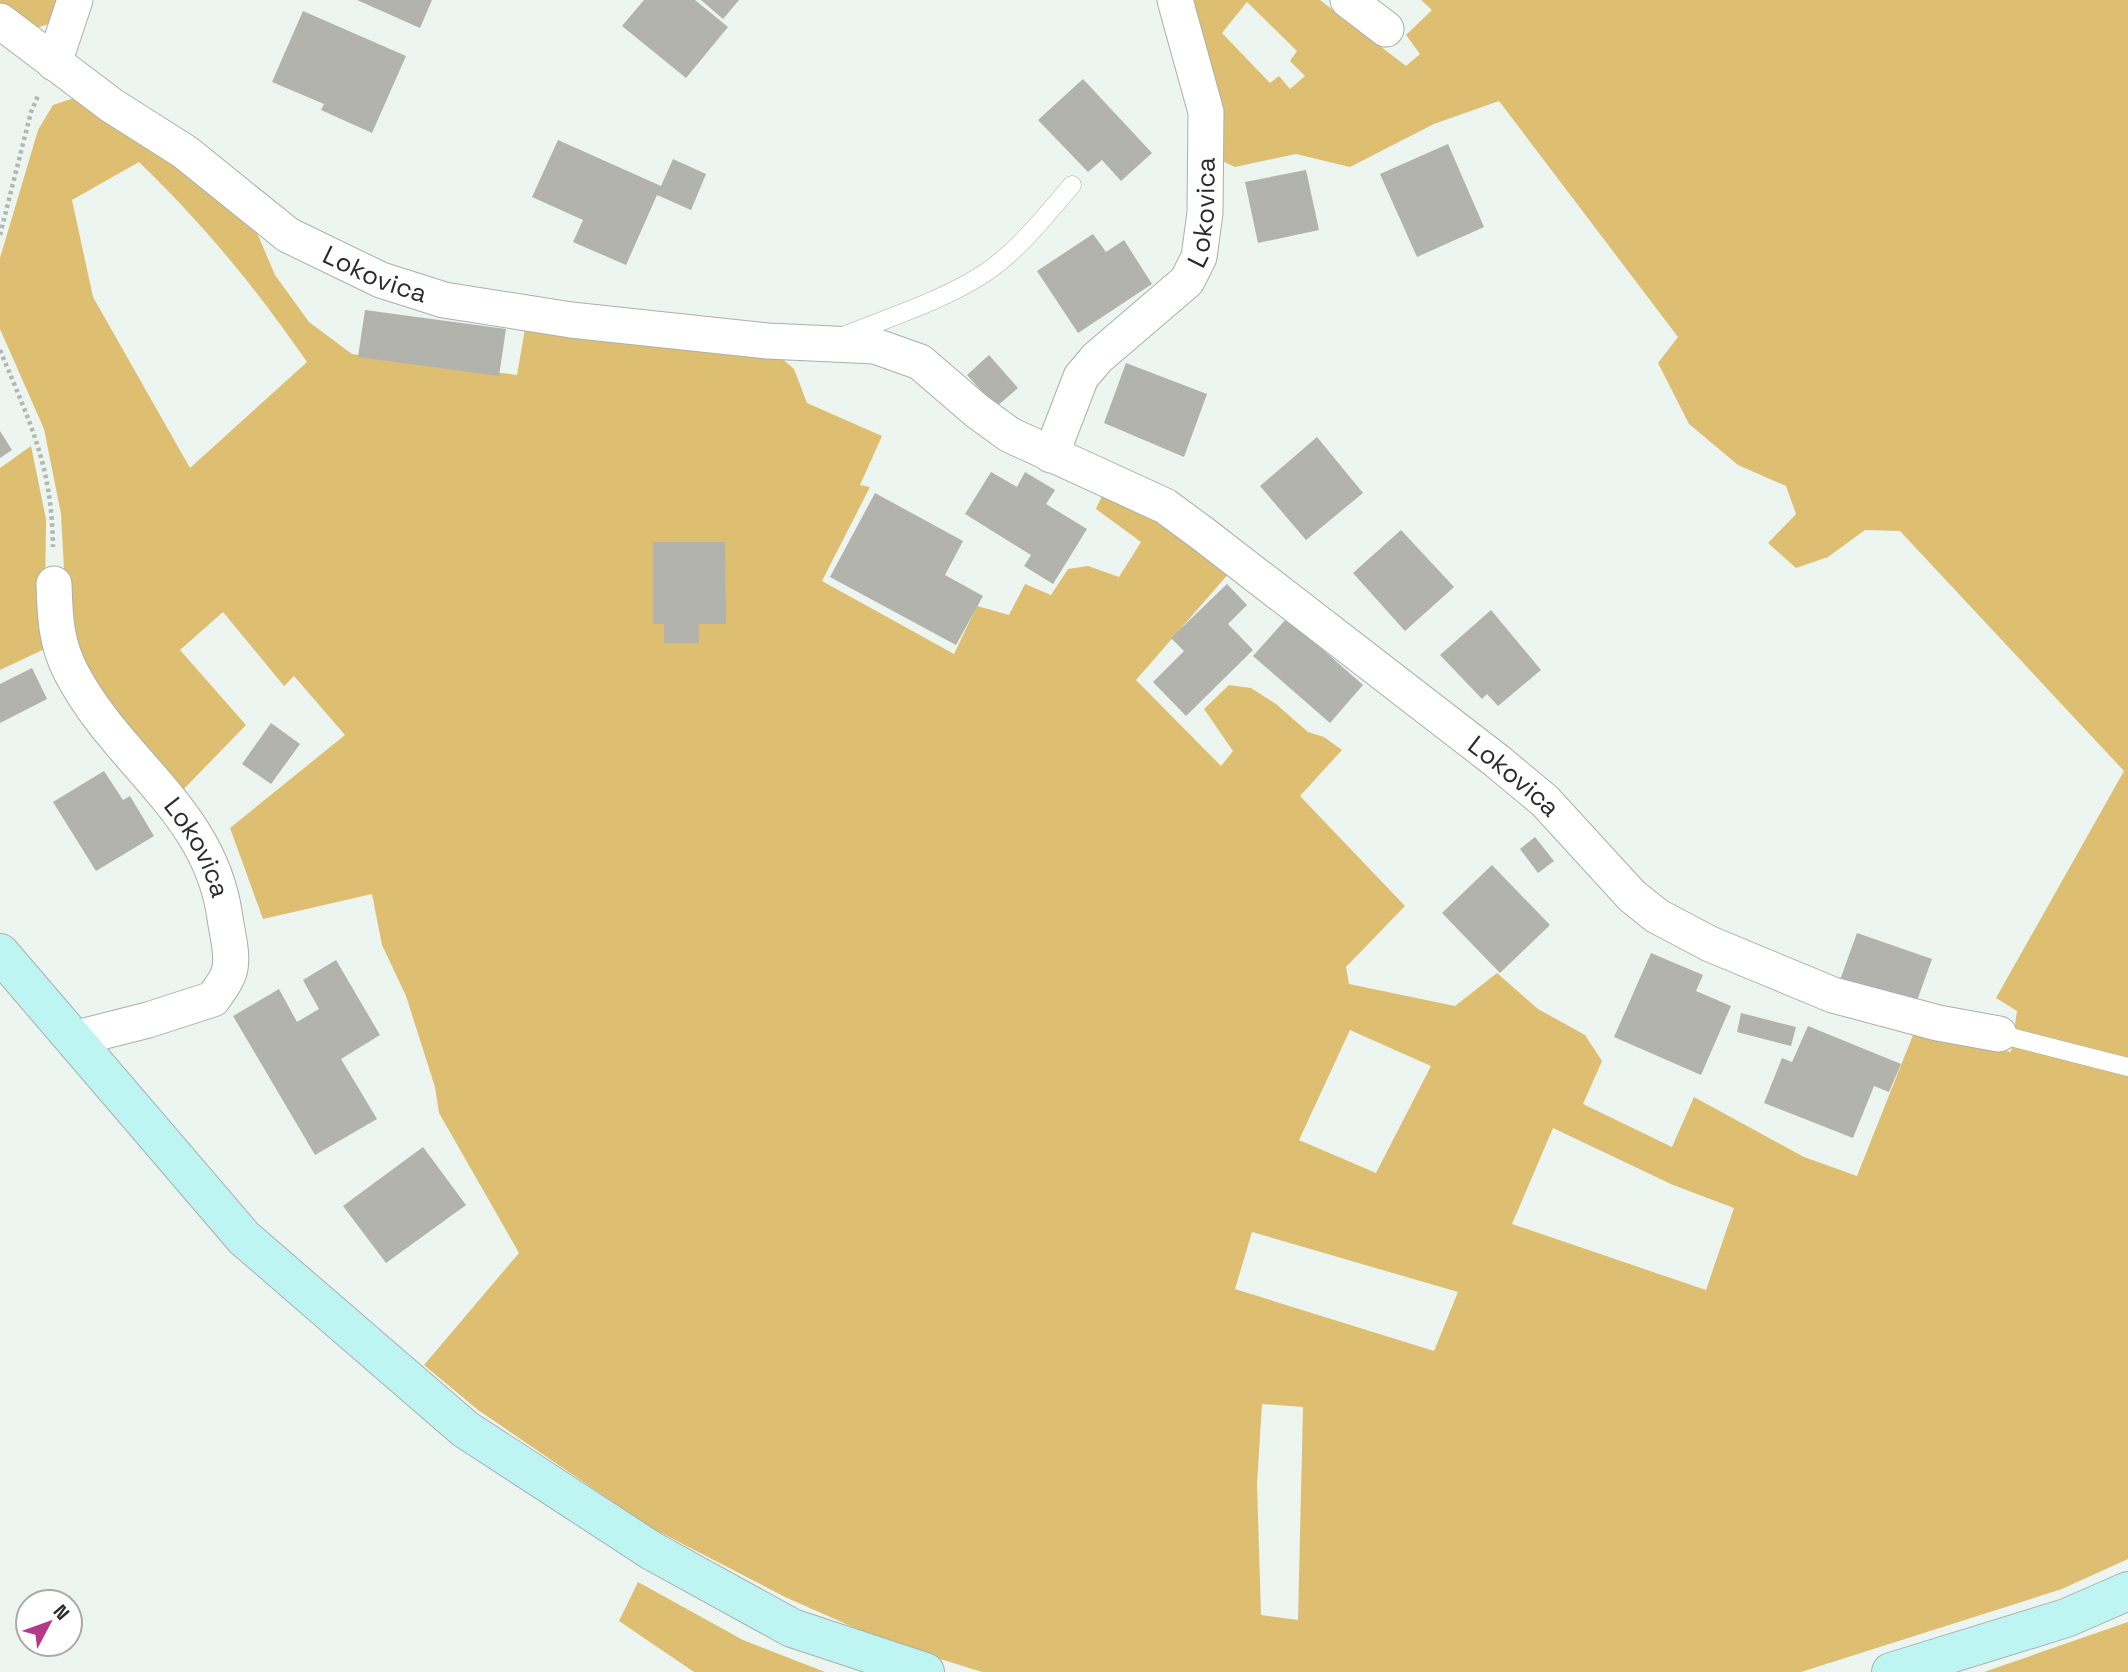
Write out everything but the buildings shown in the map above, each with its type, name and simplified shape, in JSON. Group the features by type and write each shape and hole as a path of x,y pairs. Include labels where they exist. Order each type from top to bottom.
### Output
{"main road":[{"path":"0,953 244,1238 465,1429 652,1551 792,1628 925,1672"},
{"path":"1891,1672 2066,1618 2128,1591"}],"street":[{"path":"54,63 75,0"},
{"name":"Lokovica","path":"1051,455 1081,377 1097,358 1187,281 1199,257 1205,213 1206,112 1175,0"},
{"path":"1348,0 1386,29"},
{"name":"Lokovica","path":"0,21 111,105 185,152 288,234 381,280 444,300 571,320 824,344 875,346 920,362 976,411 1010,435 1165,506 1203,534 1545,801 1632,896 1657,916 1710,944 1833,995 1938,1024 1999,1034"},
{"name":"Lokovica","path":"54,584 56,636 71,672 104,723 164,790 195,832 213,867 222,897 230,971 213,999 171,1014 73,1039"}],"lane":[{"name":"Lokovica","path":"824,344 949,293 986,272 1022,240 1072,185"},
{"path":"1999,1034 2128,1068"}],"path":[{"path":"0,236 31,112 54,63"},
{"path":"0,350 31,421 44,463 53,513 54,584"}],"shaded area":[{"path":"0,0 67,0 55,22 27,31 0,7"},
{"path":"1187,0 1320,0 1406,66 1420,54 1406,35 1432,10 1421,0 2128,0 2128,1559 2062,1589 1801,1672 982,1672 889,1643 785,1597 648,1526 478,1410 424,1365 519,1253 439,1113 435,1087 406,996 382,945 372,894 263,919 230,828 345,735 294,676 284,686 223,612 180,650 246,725 178,795 83,683 66,606 61,514 44,429 0,329 0,258 38,130 53,105 74,98 164,153 255,228 275,275 309,322 352,354 517,375 525,329 589,340 745,348 779,356 794,369 807,403 882,436 860,485 870,487 822,581 954,654 977,606 1009,615 1025,584 1051,595 1068,569 1088,566 1119,577 1141,542 1096,509 1105,489 1178,527 1230,572 1136,680 1221,766 1233,751 1204,709 1229,685 1251,688 1276,704 1308,732 1324,737 1342,750 1300,796 1405,906 1346,967 1349,984 1455,1006 1497,973 1538,1009 1585,1035 1602,1061 1583,1104 1672,1147 1694,1097 1804,1157 1857,1176 1913,1035 2011,1052 2017,1011 1996,998 2124,771 1900,531 1865,530 1828,557 1796,568 1768,543 1796,514 1786,486 1738,465 1689,424 1658,363 1678,337 1499,101 1434,124 1350,167 1296,154 1235,167 1216,158","holes":["1247,2 1297,51 1290,61 1305,76 1290,89 1279,76 1270,83 1222,33","139,162 228,258 307,362 190,468 93,297 72,200","1350,1030 1431,1066 1376,1173 1299,1140","1553,1128 1673,1185 1734,1208 1706,1290 1512,1224","1252,1232 1458,1292 1434,1351 1235,1289","1262,1404 1303,1407 1298,1620 1261,1615 1257,1484"]},
{"path":"31,446 46,519 45,598 51,646 0,670 0,468"},
{"path":"638,1582 743,1640 825,1672 694,1672 619,1621"},
{"path":"2128,1622 2128,1672 1984,1672"}]}
